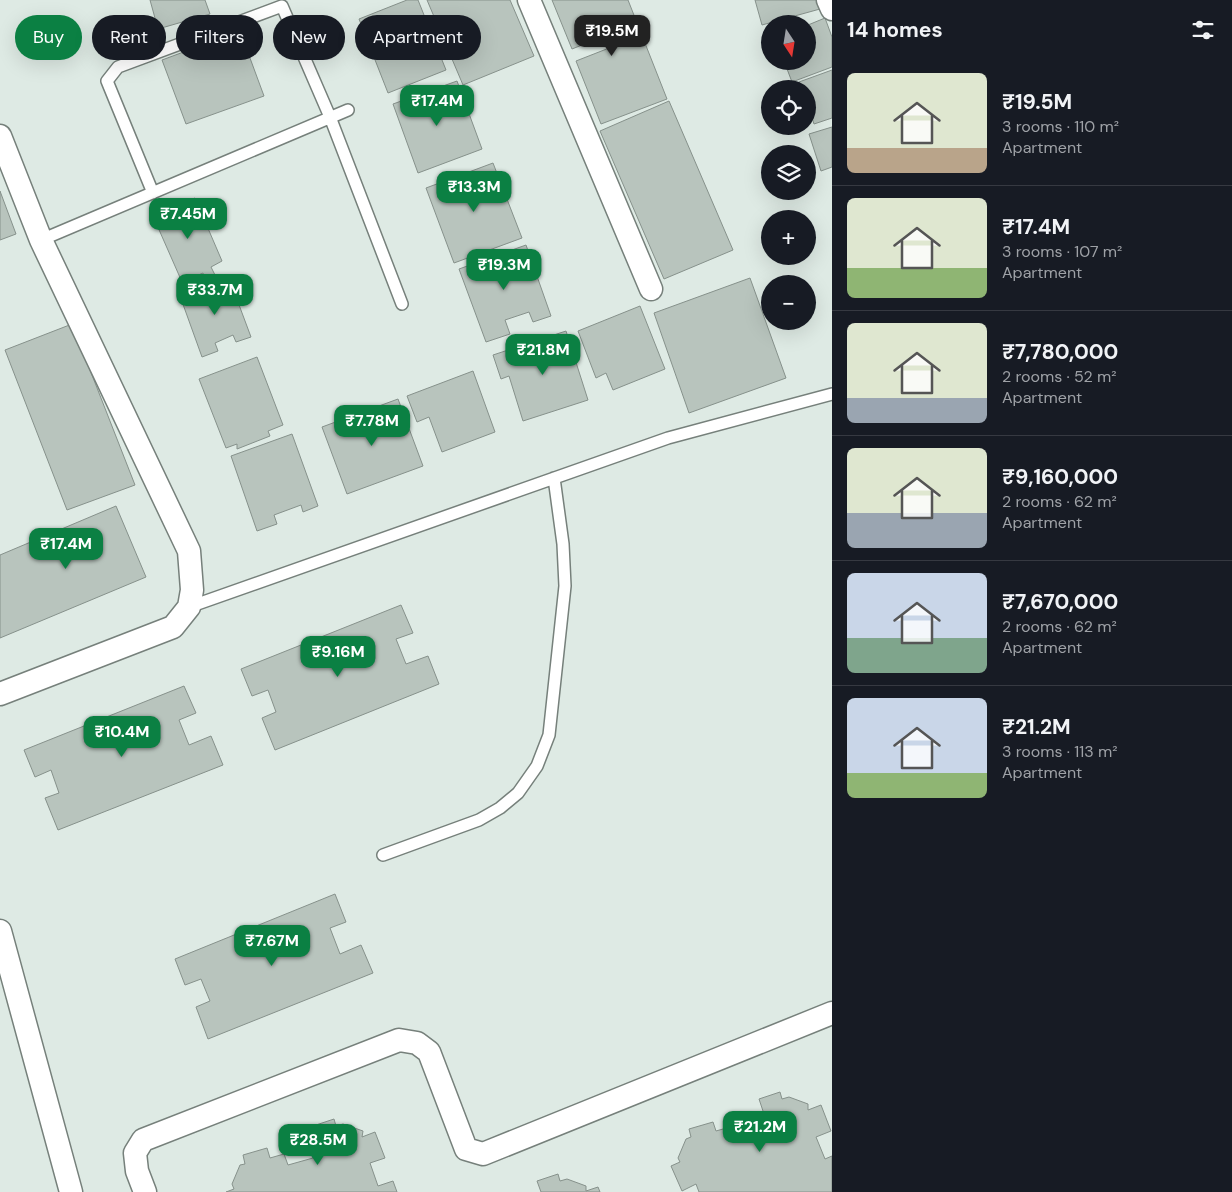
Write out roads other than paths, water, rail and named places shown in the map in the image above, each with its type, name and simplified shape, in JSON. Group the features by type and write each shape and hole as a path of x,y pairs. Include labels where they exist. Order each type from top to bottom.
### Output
{"street":[{"path":"529,0 651,289"},
{"path":"828,0 832,9"},
{"path":"0,136 41,240 189,551 192,590 189,607 173,627 0,694"},
{"path":"0,931 71,1192"},
{"path":"145,1192 137,1171 135,1153 143,1140 399,1040 417,1043 429,1052 466,1149 483,1154 516,1143 832,1013"}],"lane":[{"path":"153,193 107,81 118,67 282,6 330,117 402,304"},
{"path":"41,240 348,110"},
{"path":"189,607 668,438 832,394"},
{"path":"383,855 486,816 518,793 537,766 549,734 565,586 564,544 554,478"}]}
